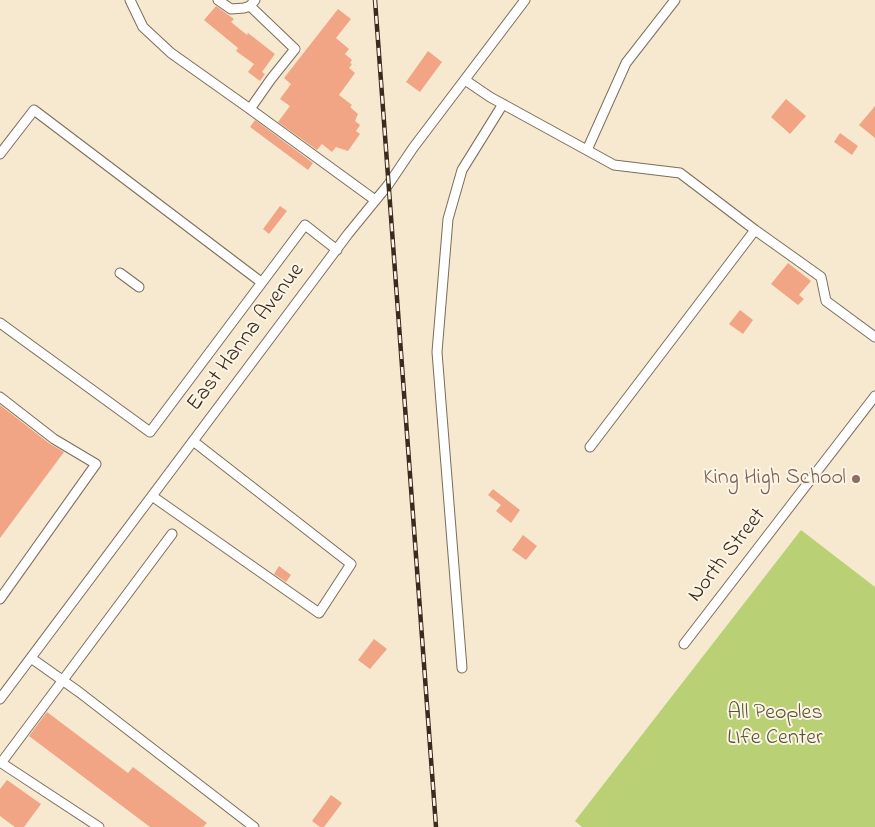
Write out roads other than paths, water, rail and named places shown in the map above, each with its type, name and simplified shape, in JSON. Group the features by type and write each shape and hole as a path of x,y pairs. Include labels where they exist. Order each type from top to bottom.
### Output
{"street":[{"path":"130,0 143,27 171,53 376,200"},
{"path":"218,0 230,9 244,8 252,3 295,49 250,109"},
{"name":"East Hanna Avenue","path":"0,700 525,0"},
{"path":"587,150 626,63 676,0"},
{"path":"465,80 503,104 614,165 680,173 755,230 822,277 826,301 875,337"},
{"path":"462,668 437,352 448,219 462,170 503,104"},
{"path":"0,154 34,110 261,282"},
{"path":"0,323 150,432 305,225 337,250"},
{"path":"590,447 755,230"},
{"path":"120,273 140,286"},
{"name":"North Street","path":"684,644 875,396"},
{"path":"0,397 54,439 96,464 0,599"},
{"path":"152,496 319,613 351,564 194,441"},
{"path":"99,827 0,762 172,534"},
{"path":"31,658 254,827"}],"railway":[{"path":"375,0 436,827"}],"place":[{"name":"King High School","path":"856,479"}],"park label":[{"name":"All Peoples LIfe Center","path":"775,726"}]}
